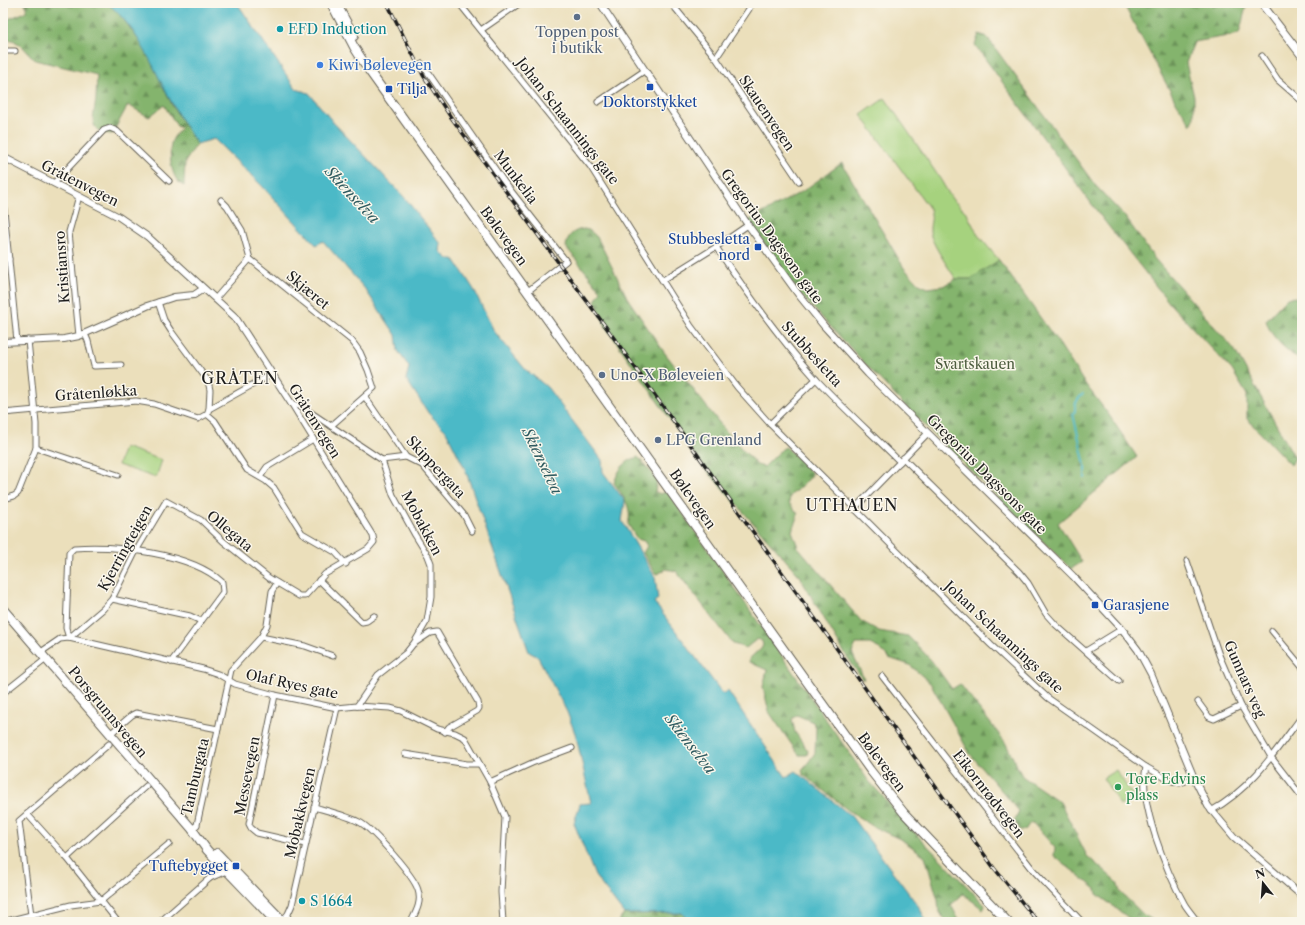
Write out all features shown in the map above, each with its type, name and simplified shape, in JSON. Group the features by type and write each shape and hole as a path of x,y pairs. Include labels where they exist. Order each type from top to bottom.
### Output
{"main road":[{"name":"Bølevegen","path":"331,3 354,47 375,77 880,785 918,828 1008,922"},
{"name":"Bølevegen","path":"336,3 375,77"},
{"path":"1261,3 1302,56"},
{"name":"Porsgrunnsvegen","path":"3,609 193,831 225,866 281,922"}],"street":[{"name":"Johan Schaannings gate","path":"459,3 590,166 695,331 737,387 770,424 854,509 1048,698 1146,767 1175,783 1184,782 1194,778"},
{"path":"481,30 520,3"},
{"name":"Gregorius Dagssons gate","path":"600,3 748,225 798,294 824,326 868,374 1073,576 1122,629 1132,641 1151,674 1194,778 1211,811 1234,837 1302,896"},
{"name":"Skauenvegen","path":"671,3 716,58 799,181"},
{"path":"716,58 750,3"},
{"path":"3,51 15,51"},
{"path":"1262,56 1278,80 1302,101"},
{"name":"Munkelia","path":"422,64 504,182 566,261 528,291"},
{"path":"598,102 644,71"},
{"path":"54,183 104,130 110,128 117,131 169,181"},
{"name":"Gråtenvegen","path":"3,158 119,216 139,230 215,299 242,326 373,536 374,542 368,549 346,564"},
{"name":"Kristiansro","path":"79,196 69,232 82,335 88,341 94,366 121,365"},
{"path":"3,200 17,341"},
{"path":"215,299 250,259 247,242 242,230 227,206 221,200"},
{"path":"663,280 748,225"},
{"name":"Stubbesletta","path":"716,247 754,304 816,379 1019,572 1028,583 1046,614 1120,681"},
{"path":"3,259 9,259"},
{"name":"Skjæret","path":"250,259 352,341 360,352 374,385 372,390 365,397"},
{"path":"3,342 64,339 82,335 158,302 174,297 194,295 203,289"},
{"path":"158,302 164,320 208,382 210,390 208,412 247,470 260,477 274,488 302,534 335,552 346,564 325,574 319,580 362,622 367,621 374,616"},
{"path":"3,499 9,498 18,493 36,448 35,409 28,340"},
{"name":"Gråtenløkka","path":"3,413 136,401 154,404 198,419 272,374"},
{"path":"770,424 816,379"},
{"path":"331,426 345,412 365,397"},
{"name":"Skippergata","path":"365,397 406,457 422,465 464,515 472,531"},
{"path":"291,403 304,408 382,460 406,457"},
{"path":"854,509 928,433"},
{"path":"260,477 267,467 313,439"},
{"path":"36,448 118,475"},
{"name":"Mobakken","path":"357,706 378,675 406,653 414,643 427,621 430,610 431,564 393,494 382,460"},
{"name":"Kjerringteigen","path":"69,638 103,609 112,598 136,551 166,500"},
{"name":"Ollegata","path":"166,500 201,520 223,542 277,583 302,597 307,594 319,580"},
{"path":"3,693 60,639 69,638 66,631 68,558 71,550 78,548 122,549 182,560 201,567 222,582 224,592 171,662"},
{"name":"Gunnars veg","path":"1187,561 1219,655 1241,706 1271,756 1302,797"},
{"name":"Tamburgata","path":"193,831 197,825 231,670 261,637 267,625 272,591 277,583"},
{"path":"112,598 190,616 201,621"},
{"path":"1086,651 1122,629"},
{"path":"1272,631 1302,666"},
{"name":"Mobakken","path":"414,643 430,633 437,632 474,693 479,704 478,710 449,727 445,732"},
{"path":"261,637 305,646 333,656"},
{"name":"Olaf Ryes gate","path":"69,638 203,669 218,674 235,684 275,695 337,708 357,706 395,710 445,732 455,733 465,738 490,782 505,817 501,892 503,922"},
{"name":"Eikornrødvegen","path":"882,676 1034,871 1082,922"},
{"name":"Messevegen","path":"275,695 249,824 257,833 305,844"},
{"path":"1198,702 1209,717 1214,719 1241,706"},
{"name":"Mobakkvegen","path":"281,922 288,914 292,905 337,708"},
{"name":"Tamburgata","path":"110,734 132,714 136,713 218,729"},
{"path":"1211,811 1230,800 1244,788 1302,716"},
{"path":"31,915 19,823 20,818 27,814 109,744"},
{"path":"490,782 532,763 572,748"},
{"path":"406,754 467,764 480,764"},
{"path":"1146,767 1144,791 1154,832 1182,899 1198,922"},
{"path":"67,858 146,786"},
{"path":"314,808 360,823 373,834 410,874 419,890 418,909 411,922"},
{"path":"27,814 67,858 118,922"},
{"path":"3,922 71,905 101,901 168,844"},
{"path":"160,922 225,866"}],"green space":[{"path":"24,3 107,3 119,13 144,47 173,107 197,144 185,162 184,186 176,179 172,168 170,155 172,142 175,135 181,128 177,126 164,105 149,117 128,105 112,134 100,131 94,126 93,117 97,75 35,60 22,46 13,40 3,40 3,21 26,12 27,7"},
{"path":"1123,3 1247,3 1239,34 1194,42 1186,63 1194,97 1194,119 1191,125 1176,102"},
{"path":"979,34 987,37 1095,185 1126,218 1154,258 1234,349 1295,458 1291,465 1247,419 1247,395 1232,370 1171,305 1102,218 975,45"},
{"path":"885,98 939,177 952,199 966,212 978,235 999,260 971,279 956,279 953,275 933,241 930,230 930,209 861,115"},
{"name":"Svartskauen","path":"842,163 904,268 919,284 928,288 943,286 956,279 971,279 999,260 1137,457 1058,523 1082,562 1071,569 901,402 800,294 748,221 803,191"},
{"path":"584,229 589,230 597,237 628,299 664,352 728,434 757,465 764,467 782,449 786,447 811,472 811,477 790,496 789,503 798,514 792,531 798,547 861,621 879,631 908,636 931,660 952,689 960,684 1005,742 1022,776 1060,802 1087,856 1117,882 1120,892 1144,915 1156,922 1134,922 1097,894 1096,889 1054,856 1055,848 1033,823 1030,823 1025,830 1020,830 1014,821 1019,811 970,754 931,684 910,665 889,658 880,649 870,644 856,644 852,653 864,679 862,679 842,649 798,574 701,464 606,327 595,301 601,291 566,247 571,234"},
{"path":"1296,297 1302,304 1302,362 1275,338 1268,327 1266,320 1287,298"},
{"path":"124,447 162,460 156,478 118,465"},
{"path":"638,457 657,479 655,492 661,494 667,491 868,780 919,837 985,905 983,909 963,894 951,905 960,922 948,922 939,913 938,900 925,856 902,840 874,827 849,811 804,775 802,771 815,753 816,727 813,722 797,715 792,719 795,732 808,751 807,755 799,755 769,712 763,687 767,670 749,662 749,659 763,646 762,641 757,639 746,648 733,644 676,571 666,569 658,574 655,573 643,553 647,546 644,541 637,539 628,524 628,507 624,497 614,483 622,467 629,461"},
{"name":"Tore Edvins plass","path":"1116,770 1133,796 1120,805 1103,778"},
{"path":"682,913 690,922 618,922 624,914"}],"water":[{"name":"Skienselva","path":"107,3 237,3 296,89 309,93 333,122 405,198 441,244 440,251 448,259 454,259 473,288 494,331 525,369 547,387 602,460 603,472 625,501 622,521 655,577 658,599 654,602 723,694 728,691 786,777 796,771 851,816 919,907 927,922 690,922 682,913 624,914 595,876 574,823 580,804 591,803 576,736 567,712 538,657 529,652 465,469 446,431 429,414 406,379 409,367 398,351 396,335 365,289 323,241 316,245 262,186 214,139 197,144 179,115 137,38 128,25"}],"waterway":[{"path":"1083,394 1076,402 1075,411 1073,414 1085,465 1085,478"}],"railway":[{"path":"387,3 423,75 450,116 606,327 994,868 1038,922"}],"place":[{"name":"Toppen post i butikk","path":"577,17"},
{"name":"EFD Induction","path":"280,29"},
{"name":"Kiwi Bølevegen","path":"320,65"},
{"name":"Doktorstykket","path":"650,87"},
{"name":"Tilja","path":"389,89"},
{"name":"Stubbesletta nord","path":"758,247"},
{"name":"Uno-X Bøleveien","path":"602,375"},
{"name":"LPG Grenland","path":"658,440"},
{"name":"Garasjene","path":"1095,605"},
{"name":"Tore Edvins plass","path":"1118,787"},
{"name":"Tuftebygget","path":"236,866"},
{"name":"S 1664","path":"302,901"}],"district":[{"name":"GRÅTEN","path":"240,378"},
{"name":"UTHAUEN","path":"852,505"}]}
